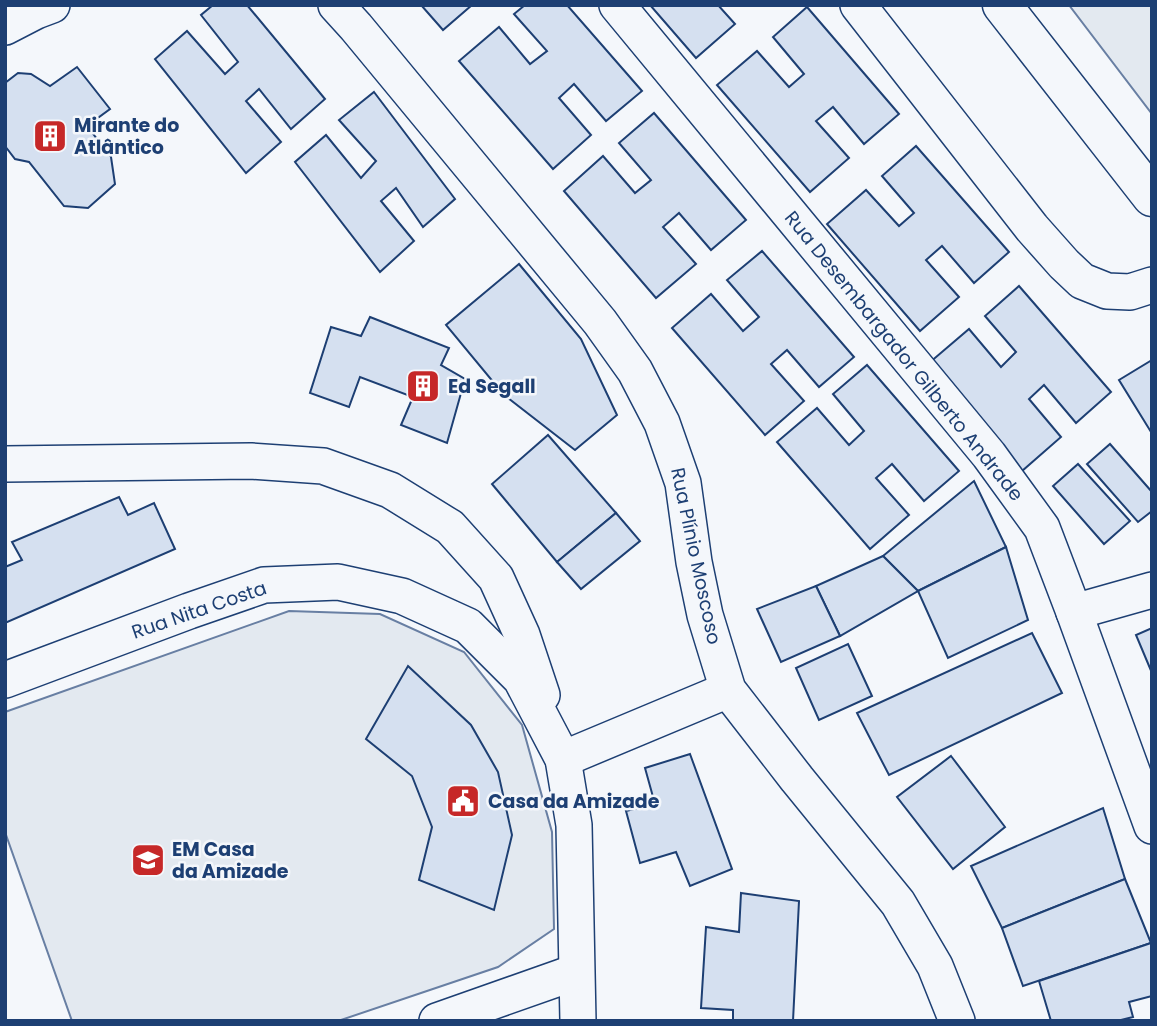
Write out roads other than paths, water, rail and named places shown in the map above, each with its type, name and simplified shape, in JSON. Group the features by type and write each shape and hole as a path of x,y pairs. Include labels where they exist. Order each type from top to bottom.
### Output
{"main road":[{"path":"1002,5 1152,197"}],"street":[{"path":"5,27 52,5"},
{"name":"Rua Plínio Moscoso","path":"336,5 600,322 635,371 662,423 683,483 694,562 705,615 728,690 898,903 935,966 957,1021"},
{"name":"Rua Desembargador Gilberto Andrade","path":"617,5 989,455 1042,528 1152,826"},
{"path":"858,5 1063,264 1082,281 1107,290 1130,292 1152,285"},
{"path":"5,464 251,461 311,465 323,466 390,490 450,527 496,578 522,635 563,759 728,690"},
{"name":"Rua Nita Costa","path":"5,680 188,611 264,586 338,582 402,596 468,626 521,679 563,759 574,825 578,1021"},
{"path":"1074,612 1152,590"},
{"path":"437,1021 576,972"}],"place":[{"name":"Mirante do Atlântico","path":"50,136"},
{"name":"Ed Segall","path":"423,386"},
{"name":"Casa da Amizade","path":"463,801"},
{"name":"EM Casa da Amizade","path":"148,860"}]}
